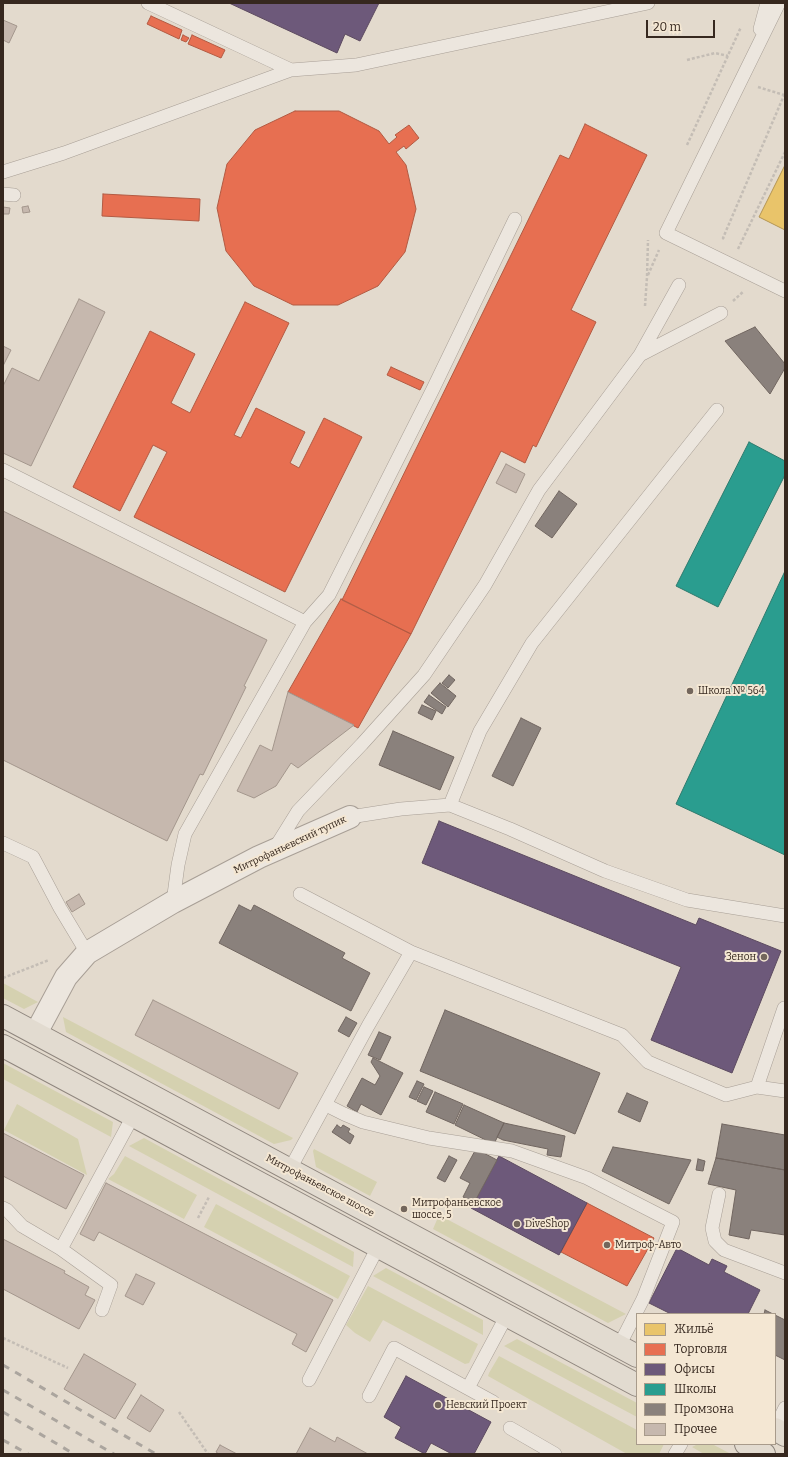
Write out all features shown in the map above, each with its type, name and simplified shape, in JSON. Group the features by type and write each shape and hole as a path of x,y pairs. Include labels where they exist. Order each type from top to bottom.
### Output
{"main road":[{"name":"Митрофаньевское шоссе","path":"3,1016 628,1351"},
{"path":"3,1046 636,1384"},
{"path":"776,1430 785,1435"},
{"path":"748,1445 764,1454"}],"street":[{"name":"Митрофаньевский тупик","path":"36,1033 66,977 88,953 172,902 274,850 350,817"}],"lane":[{"path":"148,3 291,70"},
{"path":"3,172 64,153 291,70 356,65 648,3"},
{"path":"750,63 767,3"},
{"path":"779,3 666,233 785,291"},
{"path":"172,902 185,834 305,622 329,595 429,396 515,219"},
{"path":"274,850 298,811 362,744 424,675 485,585 539,490 640,355 679,285"},
{"path":"640,355 721,313"},
{"path":"450,805 480,731 532,643 717,410"},
{"path":"3,470 305,622"},
{"name":"Митрофаньевский тупик","path":"350,817 401,809 450,805 510,829 606,871 687,900 783,916"},
{"path":"3,843 33,857 60,908 88,953"},
{"path":"300,894 411,952 622,1035 648,1062 726,1095 757,1087 785,1091"},
{"path":"290,1169 368,1026 411,952"},
{"path":"757,1087 784,1008"},
{"path":"326,1105 363,1122 429,1138 512,1151 587,1178 673,1222 639,1313"},
{"path":"61,1249 133,1116"},
{"path":"719,1194 712,1228 715,1241 724,1250 785,1274"},
{"path":"3,1208 7,1210 22,1226 61,1249 111,1286 102,1310"},
{"path":"308,1380 378,1247"},
{"path":"468,1388 507,1315"},
{"path":"628,1351 636,1323"},
{"path":"369,1396 394,1348 493,1402"},
{"path":"776,1427 785,1408"},
{"path":"510,1428 555,1454"},
{"path":"675,1454 680,1445"}],"path":[{"path":"687,60 715,53 728,56"},
{"path":"726,243 723,238 785,93"},
{"path":"737,251 785,152"},
{"path":"647,277 666,233"},
{"path":"721,313 758,278"},
{"path":"3,978 56,958 88,953"},
{"path":"198,1218 209,1197"},
{"path":"3,1338 68,1368"},
{"path":"179,1412 208,1454"}],"shaded area":[{"path":"3,983 38,1002 24,1009 3,998"},
{"path":"63,1017 293,1138 291,1140 274,1144 66,1032"},
{"path":"3,1063 113,1122 111,1137 3,1079"},
{"path":"17,1104 78,1139 87,1175 4,1130"},
{"path":"144,1138 354,1252 353,1267 129,1146"},
{"path":"314,1149 377,1182 370,1196 316,1167 313,1151"},
{"path":"125,1156 197,1195 184,1219 108,1179 114,1174"},
{"path":"216,1204 350,1276 338,1299 204,1227"},
{"path":"439,1215 626,1314 608,1323 433,1229"},
{"path":"386,1268 483,1320 483,1335 373,1276"},
{"path":"368,1286 478,1344 469,1363 465,1364 383,1320 370,1342 355,1333 346,1325"},
{"path":"517,1339 636,1402 636,1416 504,1346"},
{"path":"499,1356 636,1429 636,1445 664,1445 659,1454 627,1454 488,1376"},
{"path":"696,1445 714,1445 731,1454 704,1454 692,1447"}],"building: Жильё":[{"path":"785,165 785,230 759,217"}],"building: Торговля":[{"path":"151,16 182,30 179,39 147,24"},
{"path":"183,35 189,38 186,42 181,40"},
{"path":"192,35 225,50 221,58 188,44"},
{"path":"295,111 339,111 379,131 389,144 397,137 395,135 409,125 419,138 406,149 404,146 396,152 406,165 416,209 405,252 378,286 338,305 293,305 254,286 226,251 217,208 227,164 255,130"},
{"path":"585,124 647,155 571,310 596,322 536,447 533,445 525,463 501,451 411,634 342,600 560,155 569,159"},
{"path":"103,194 200,199 199,221 102,216"},
{"path":"245,302 289,323 234,435 241,438 256,408 305,432 290,463 299,468 324,418 362,437 285,592 134,517 167,452 153,445 120,511 73,487 150,331 195,354 171,403 190,413"},
{"path":"391,367 424,382 420,390 387,375"},
{"path":"341,599 411,634 358,728 288,692"},
{"name":"Митроф-Авто","path":"587,1203 654,1238 627,1286 561,1252"}],"building: Офисы":[{"path":"229,3 379,3 360,41 345,34 337,53"},
{"path":"439,821 696,925 699,918 781,951 732,1073 651,1040 681,967 422,863"},
{"path":"499,1156 587,1203 559,1255 471,1208"},
{"path":"677,1248 709,1265 712,1259 727,1266 724,1272 760,1290 748,1313 669,1313 649,1303"},
{"path":"406,1376 491,1422 474,1454 452,1454 431,1443 425,1454 395,1438 401,1427 384,1417"}],"building: Школы":[{"path":"749,442 785,461 785,475 718,607 676,586"},
{"path":"785,571 785,855 676,804"}],"building: Промзона":[{"path":"755,327 785,364 785,368 770,394 725,341"},
{"path":"559,491 577,504 552,538 535,526"},
{"path":"449,675 455,680 448,688 442,683"},
{"path":"440,683 456,696 448,707 431,693"},
{"path":"429,695 446,707 442,714 424,702"},
{"path":"422,705 436,711 432,720 418,713"},
{"path":"521,718 541,728 513,786 492,776"},
{"path":"393,731 454,757 440,790 379,765"},
{"path":"239,905 251,911 254,905 345,953 342,958 370,973 351,1011 219,943"},
{"path":"445,1010 600,1073 575,1134 420,1071"},
{"path":"346,1017 357,1023 349,1037 338,1031"},
{"path":"379,1032 391,1037 380,1060 368,1055"},
{"path":"373,1058 403,1073 381,1115 361,1104 357,1112 347,1106 362,1078 375,1085 380,1076 371,1062"},
{"path":"417,1081 424,1084 416,1100 409,1097"},
{"path":"424,1087 433,1091 426,1105 417,1101"},
{"path":"435,1092 463,1104 454,1124 426,1112"},
{"path":"627,1093 648,1102 640,1122 618,1112"},
{"path":"464,1105 504,1123 494,1144 455,1125"},
{"path":"504,1123 565,1136 561,1157 547,1155 548,1149 503,1140 497,1137"},
{"path":"722,1124 785,1135 785,1170 716,1158"},
{"path":"337,1125 341,1128 343,1125 350,1129 348,1132 354,1136 350,1144 332,1132"},
{"path":"613,1147 691,1160 669,1204 602,1171"},
{"path":"476,1149 497,1160 474,1203 463,1197 470,1183 460,1178"},
{"path":"449,1156 457,1160 445,1182 437,1178"},
{"path":"716,1158 785,1170 785,1235 751,1230 749,1239 729,1235 736,1190 708,1184"},
{"path":"698,1159 705,1161 703,1171 696,1170"},
{"path":"765,1310 771,1313 764,1313"},
{"path":"776,1316 785,1320 785,1360 776,1356"}],"building: Прочее":[{"path":"3,20 17,26 9,43 3,40"},
{"path":"28,206 30,212 23,213 22,207"},
{"path":"3,207 10,208 9,214 3,214"},
{"path":"79,299 105,312 31,466 3,453 3,386 12,368 39,381"},
{"path":"3,346 11,350 3,366"},
{"path":"506,464 525,474 516,493 496,483"},
{"path":"3,511 267,640 203,775 200,774 167,841 3,760"},
{"path":"288,692 354,725 298,768 291,763 276,786 254,798 237,791 260,745 272,751"},
{"path":"79,894 85,904 72,912 66,902"},
{"path":"153,1000 298,1073 279,1109 135,1035"},
{"path":"3,1133 84,1175 66,1209 3,1176"},
{"path":"106,1183 333,1300 306,1352 292,1344 297,1334 99,1232 94,1241 80,1234"},
{"path":"3,1239 65,1271 64,1273 89,1287 85,1295 95,1300 79,1329 3,1289"},
{"path":"136,1274 155,1283 143,1305 125,1296"},
{"path":"84,1354 136,1384 115,1419 64,1389"},
{"path":"141,1395 164,1410 150,1432 127,1418"},
{"path":"310,1428 335,1442 337,1437 368,1454 296,1454"},
{"path":"220,1445 237,1454 219,1454 216,1452"}],"railway":[{"path":"3,1365 156,1454"},
{"path":"3,1390 114,1454"},
{"path":"3,1412 74,1454"},
{"path":"3,1440 28,1454"}],"place":[{"name":"Школа № 564","path":"690,691"},
{"name":"Зенон","path":"764,957"},
{"name":"Митрофаньевское шоссе, 5","path":"404,1209"},
{"name":"DiveShop","path":"517,1224"},
{"name":"Митроф-Авто","path":"607,1245"},
{"name":"Невский Проект","path":"438,1405"}]}
